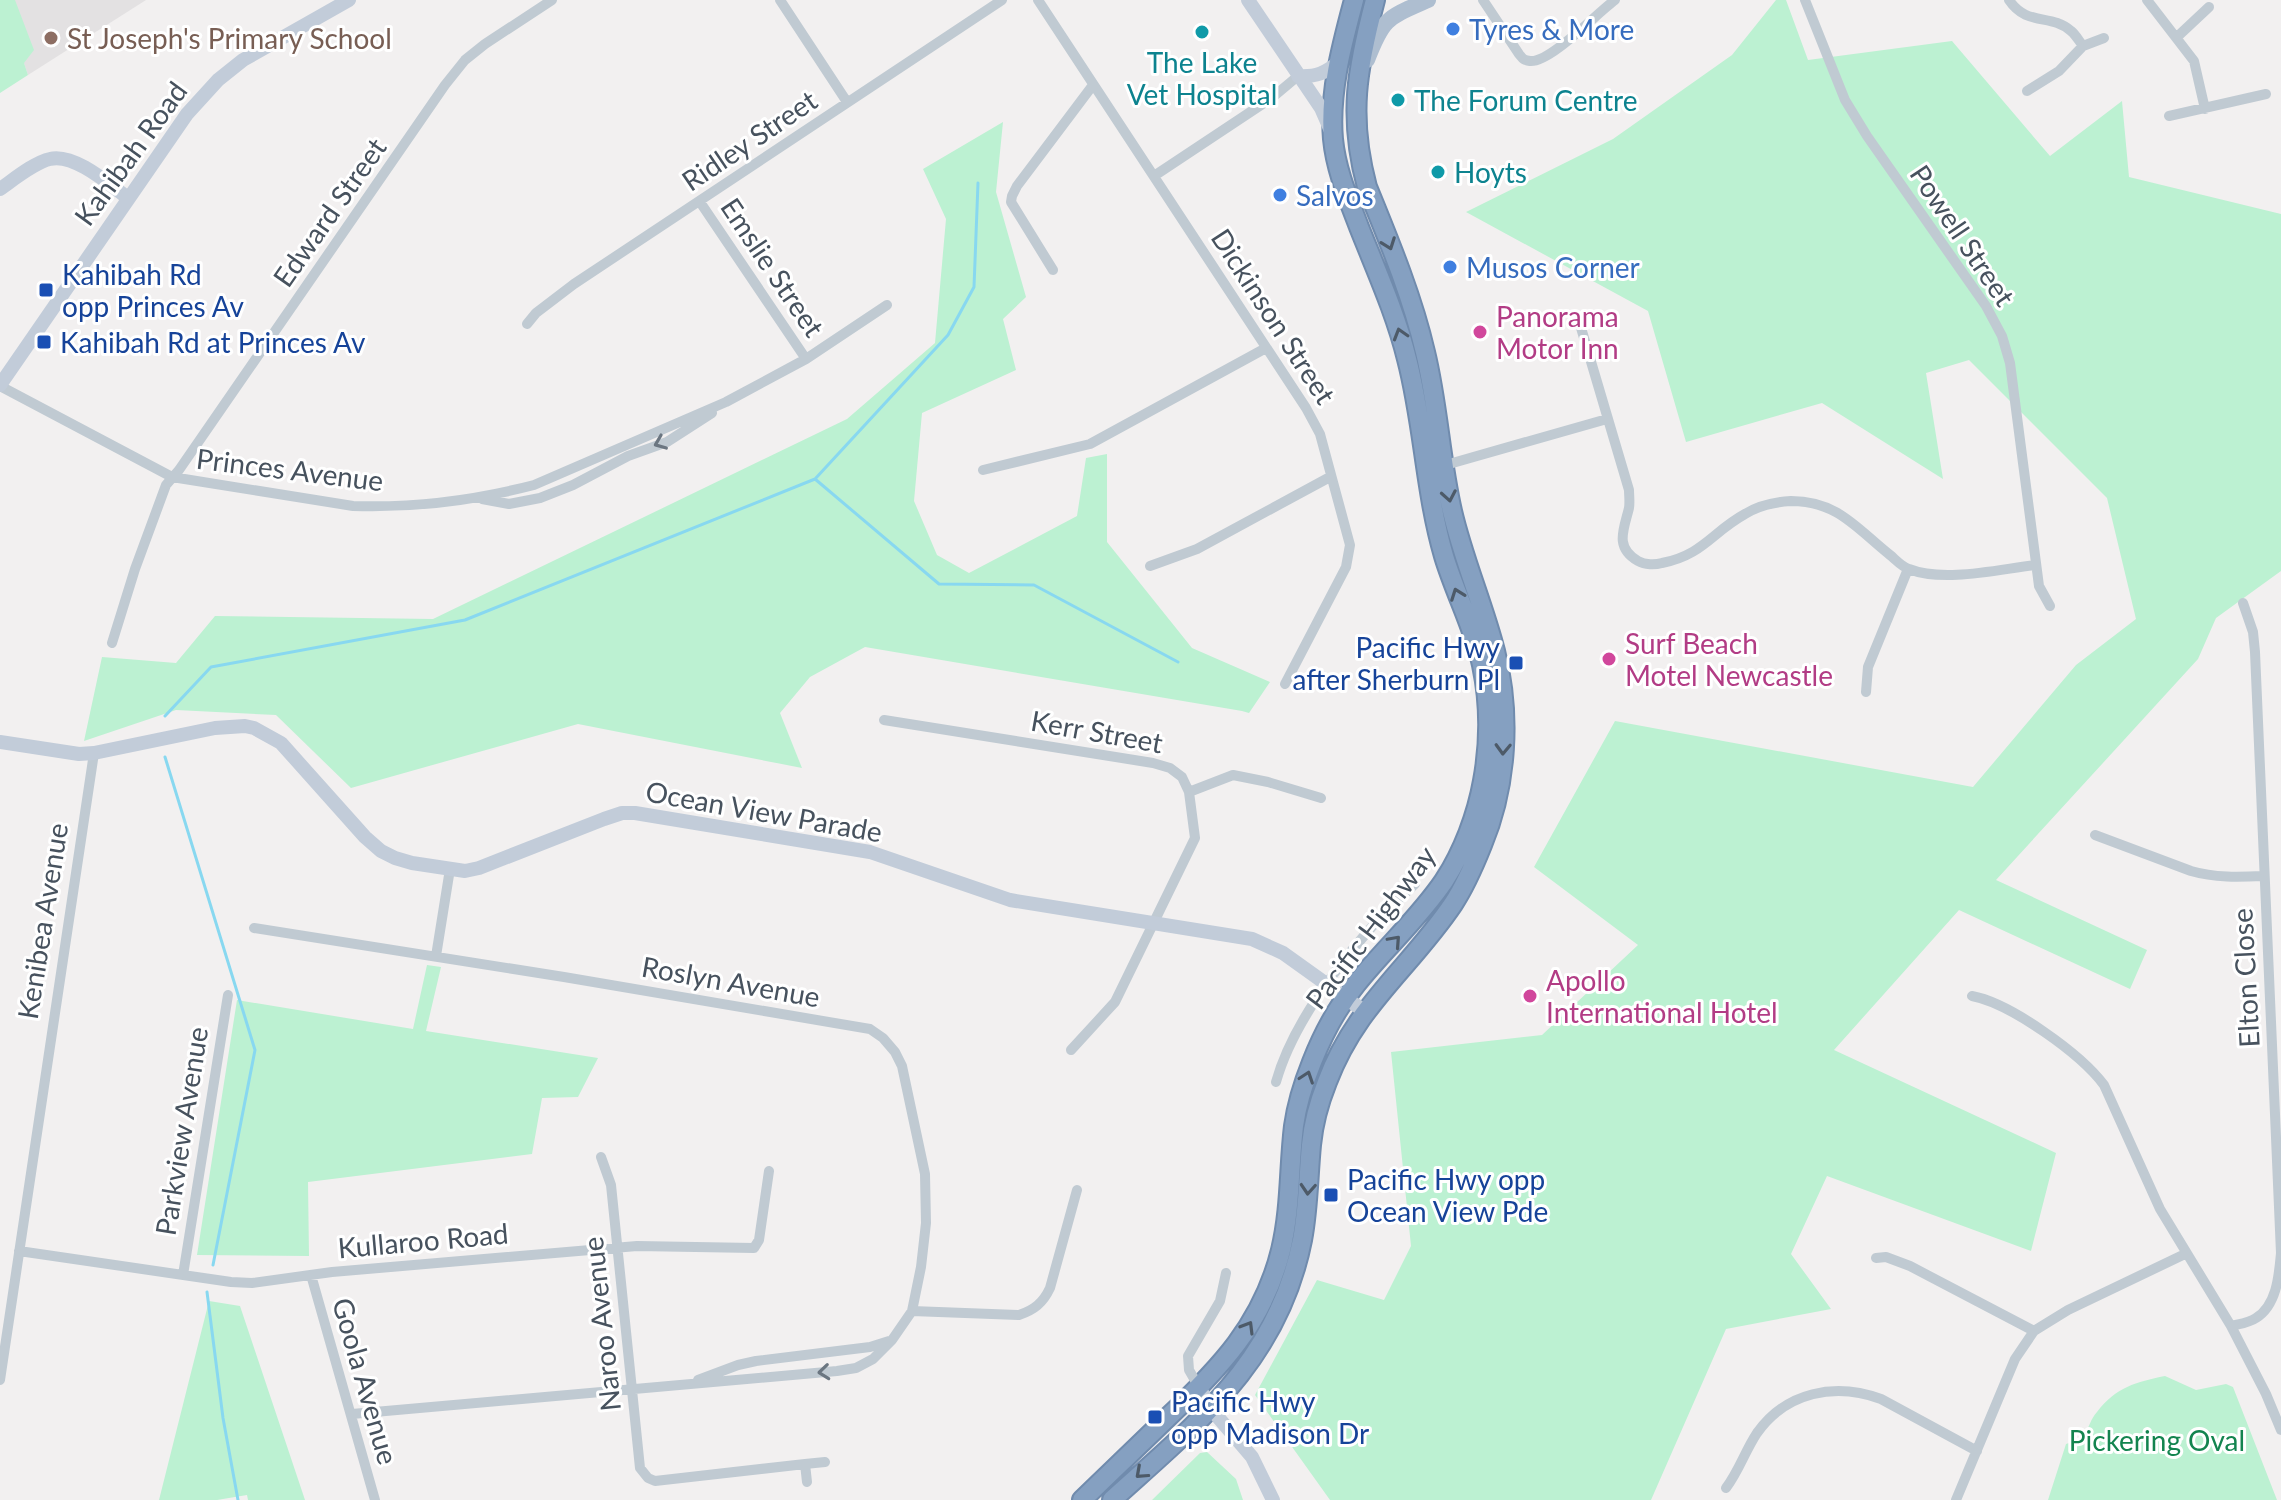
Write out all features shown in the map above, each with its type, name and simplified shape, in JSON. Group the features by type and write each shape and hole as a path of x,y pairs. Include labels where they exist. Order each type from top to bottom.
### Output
{"highway":[{"name":"Pacific Highway","path":"1082,1500 1200,1389 1246,1331 1271,1280 1280,1253 1295,1124 1302,1091 1327,1029 1346,998 1442,883 1462,847 1482,786 1488,725 1482,663 1433,516 1408,360 1393,313 1345,192 1333,135 1333,98 1354,0"},
{"name":"Pacific Highway","path":"1112,1500 1230,1388 1250,1362 1275,1319 1302,1241 1311,1142 1320,1101 1345,1040 1364,1011 1454,902 1484,842 1500,784 1504,750 1501,687 1495,653 1452,510 1436,404 1419,330 1361,165 1356,129 1356,89 1375,0"}],"main road":[{"path":"1356,89 1381,27 1396,15 1428,0"}],"street":[{"name":"Kahibah Road","path":"0,386 187,114 218,80 243,60 349,0"},
{"name":"Edward Street","path":"112,643 166,485 445,85 465,60 485,44 552,0"},
{"path":"780,0 847,102"},
{"name":"Ridley Street","path":"527,324 536,313 574,284 1002,0"},
{"name":"Dickinson Street","path":"1038,0 1306,408 1320,434 1350,545 1349,554 1346,567 1285,684"},
{"path":"1248,0 1321,108 1333,135"},
{"path":"1483,0 1519,54 1525,60 1532,61 1558,48 1615,0"},
{"name":"Powell Street","path":"1805,0 1845,100 1986,306 2002,336 2015,389 2039,586 2050,606"},
{"path":"2009,0 2022,15 2070,29 2083,46"},
{"path":"2147,0 2194,61 2205,109"},
{"path":"2177,37 2209,7"},
{"path":"2027,91 2059,71 2083,46 2104,38"},
{"path":"1154,176 1273,97 1298,76 1325,73 1339,62"},
{"path":"1053,270 1011,202 1012,196 1093,85"},
{"path":"2169,116 2266,94"},
{"path":"0,189 48,159 62,158 76,162 128,198"},
{"name":"Emslie Street","path":"700,202 806,359"},
{"name":"Princes Avenue","path":"0,386 172,477 353,506 383,507 476,497 534,485 726,402 806,359 887,305"},
{"path":"1579,321 1629,490 1630,506 1621,538 1628,553 1641,563 1676,560 1696,551 1744,514 1766,505 1790,501 1835,510 1908,569 1957,575 2036,565"},
{"path":"983,470 1090,444 1266,348"},
{"path":"1425,471 1607,419"},
{"path":"1150,566 1197,549 1330,477"},
{"path":"1866,692 1868,667 1908,569"},
{"name":"Elton Close","path":"2231,1326 2258,1317 2265,1309 2275,1291 2281,1253 2255,652 2253,632 2243,603"},
{"name":"Kerr Street","path":"884,720 1153,763 1170,768 1182,777 1189,792"},
{"name":"Ocean View Parade","path":"94,753 215,728 254,728 281,743 381,851 403,861 465,871 622,813 870,852 1010,900 1252,939 1283,953 1364,1011"},
{"path":"0,742 79,754 94,753"},
{"name":"Kenibea Avenue","path":"0,1380 94,753"},
{"path":"1071,1050 1115,1002 1195,838 1189,792 1233,775 1321,798"},
{"path":"2095,835 2198,873 2222,877 2264,876"},
{"path":"436,956 450,869"},
{"name":"Pacific Highway","path":"1276,1082 1288,1046 1326,984 1377,921 1415,884"},
{"name":"Roslyn Avenue","path":"254,928 870,1029 883,1038 902,1066 925,1174 926,1223 912,1311 892,1340 873,1359 856,1368 352,1414"},
{"name":"Parkview Avenue","path":"183,1275 228,995"},
{"path":"1972,996 2004,1007 2079,1057 2104,1085 2160,1209 2231,1326 2281,1430"},
{"name":"Naroo Avenue","path":"601,1157 611,1185 638,1461 643,1473 655,1481 805,1464"},
{"name":"Kullaroo Road","path":"19,1251 252,1283 618,1247 754,1248 759,1240 769,1171"},
{"path":"912,1311 1019,1315 1030,1311 1046,1297 1050,1288 1077,1190"},
{"path":"1956,1500 2015,1359 2034,1331 2068,1310 2185,1254"},
{"path":"1876,1258 1886,1257 1910,1266 2034,1331"},
{"path":"1226,1273 1220,1301 1188,1356 1189,1370 1211,1409 1252,1457 1273,1500"},
{"name":"Goola Avenue","path":"311,1275 375,1500"},
{"name":"Roslyn Avenue","path":"693,1382 756,1361 870,1347 892,1340"},
{"path":"1726,1488 1754,1438 1769,1419 1782,1407 1810,1393 1827,1390 1864,1393 1881,1399 1977,1451"},
{"path":"807,1482 805,1464 825,1462"}],"shaded area":[{"name":"St Joseph's Primary School","path":"2,0 146,0 28,75"}],"green space":[{"path":"0,0 15,0 34,50 24,63 28,75 0,93"},
{"path":"1776,0 1786,0 1808,60 1952,41 2050,156 2122,101 2129,177 2281,214 2281,571 2216,618 2198,659 1996,880 2147,950 2130,989 1959,910 1834,1050 2056,1153 2031,1251 1827,1176 1791,1254 1831,1309 1726,1329 1651,1500 1330,1500 1255,1395 1317,1280 1384,1300 1411,1246 1391,1052 1542,1035 1638,945 1534,867 1615,721 1973,787 2076,665 2136,619 2107,498 1969,360 1926,373 1943,479 1822,403 1686,442 1648,311 1466,212 1613,139 1732,55"},
{"path":"1003,122 996,192 1026,297 1003,319 1016,370 922,413 914,501 937,555 969,573 1077,516 1086,458 1107,454 1107,542 1192,648 1270,682 1249,713 865,647 810,677 780,713 802,768 578,724 351,788 276,715 176,710 84,741 102,657 176,663 215,616 433,619 847,419 935,343 946,219 923,169"},
{"path":"427,965 441,967 426,1031 598,1058 578,1097 542,1098 532,1154 308,1182 309,1256 197,1255 237,1000 413,1029"},
{"path":"209,1301 240,1306 305,1500 248,1500 247,1495 217,1500 159,1500"},
{"name":"Pickering Oval","path":"2165,1376 2196,1390 2226,1384 2233,1387 2277,1500 2048,1500 2066,1444 2084,1435 2093,1417 2112,1397 2127,1387"},
{"path":"1207,1452 1236,1479 1243,1500 1152,1500 1200,1453"}],"waterway":[{"path":"165,716 211,667 465,620 815,479 948,335 974,287 978,183"},
{"path":"815,479 939,584 1034,585 1178,662"},
{"path":"165,757 255,1050 213,1265"},
{"path":"207,1292 223,1418 238,1500"}],"place":[{"name":"Tyres & More","path":"1453,29"},
{"name":"The Lake Vet Hospital","path":"1202,32"},
{"name":"St Joseph's Primary School","path":"51,38"},
{"name":"The Forum Centre","path":"1398,100"},
{"name":"Hoyts","path":"1438,172"},
{"name":"Salvos","path":"1280,195"},
{"name":"Musos Corner","path":"1450,267"},
{"name":"Kahibah Rd opp Princes Av","path":"46,290"},
{"name":"Panorama Motor Inn","path":"1480,332"},
{"name":"Kahibah Rd at Princes Av","path":"44,342"},
{"name":"Surf Beach Motel Newcastle","path":"1609,659"},
{"name":"Pacific Hwy after Sherburn Pl","path":"1516,663"},
{"name":"Apollo International Hotel","path":"1530,996"},
{"name":"Pacific Hwy opp Ocean View Pde","path":"1331,1195"},
{"name":"Pacific Hwy opp Madison Dr","path":"1155,1417"}]}
